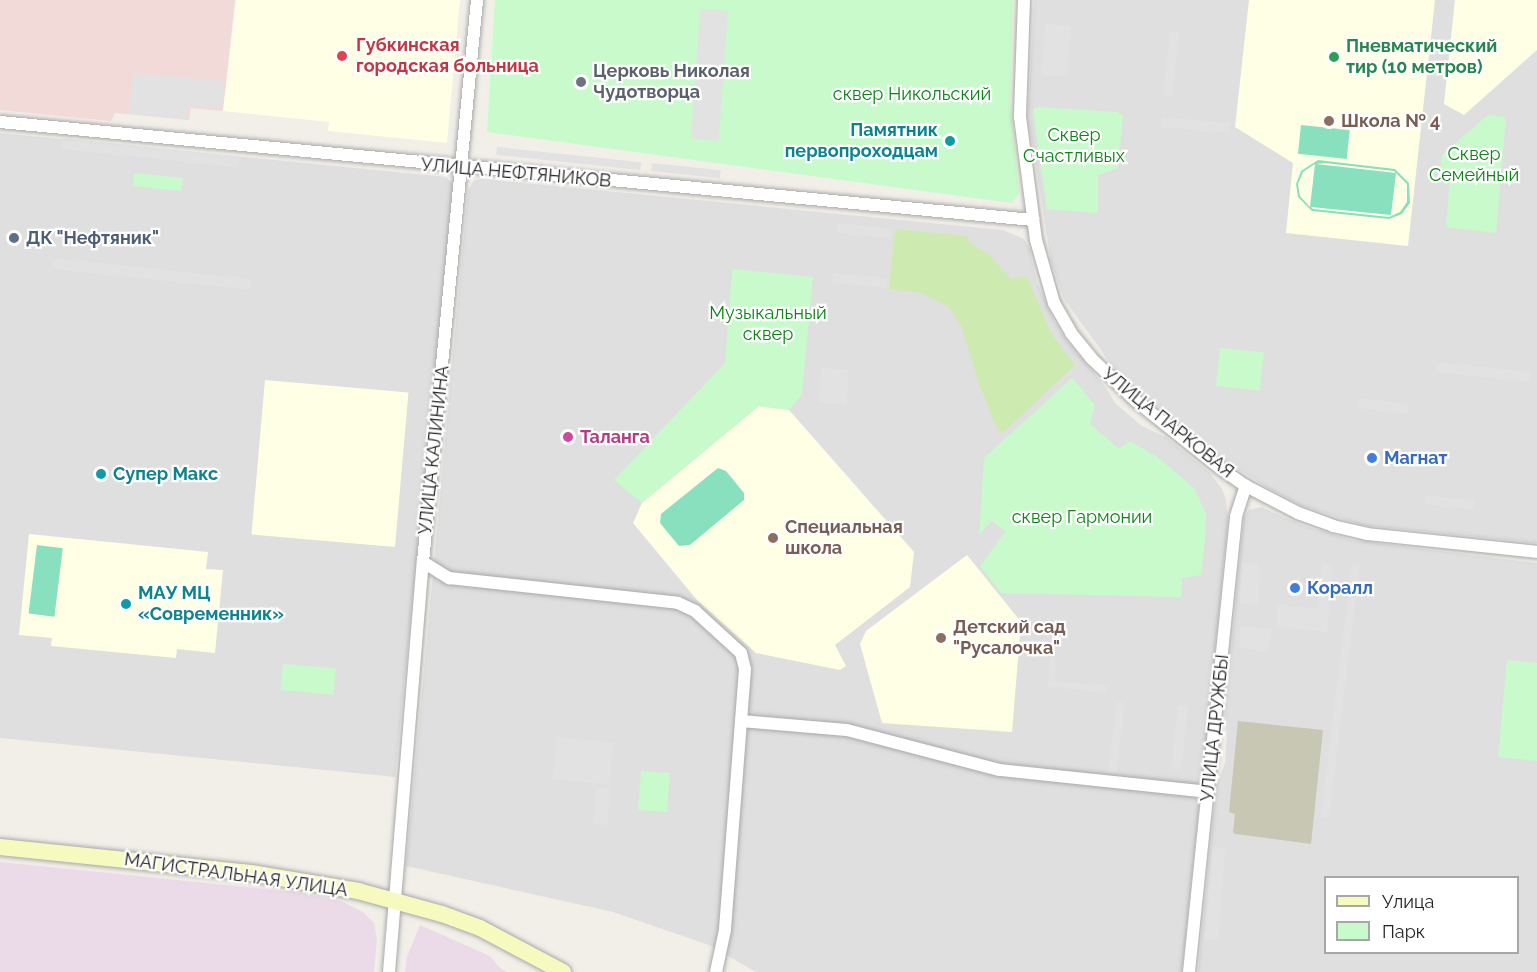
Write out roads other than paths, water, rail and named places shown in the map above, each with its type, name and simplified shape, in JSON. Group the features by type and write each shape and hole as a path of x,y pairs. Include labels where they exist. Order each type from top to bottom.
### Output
{"main road":[{"name":"МАГИСТРАЛЬНАЯ УЛИЦА","path":"0,847 280,877 395,900 480,928 563,972"}],"street":[{"name":"УЛИЦА КАЛИНИНА","path":"389,972 423,562 463,168 477,0"},
{"name":"УЛИЦА ПАРКОВАЯ","path":"1024,0 1019,108 1033,220 1049,288 1062,318 1081,346 1135,400 1246,486 1298,513 1350,531 1402,539 1537,552"},
{"name":"УЛИЦА НЕФТЯНИКОВ","path":"0,122 463,168 1033,220"},
{"name":"УЛИЦА ДРУЖБЫ","path":"1189,972 1236,516 1246,486"},
{"path":"423,562 449,578 668,600 687,606 741,653 745,669 725,930 716,972"},
{"path":"741,721 854,731 1000,770 1208,792"}],"place":[{"name":"Губкинская городская больница","path":"342,56"},
{"name":"Пневматический тир (10 метров)","path":"1334,57"},
{"name":"Церковь Николая Чудотворца","path":"581,82"},
{"name":"Школа № 4","path":"1329,121"},
{"name":"Памятник первопроходцам","path":"950,141"},
{"name":"ДК \"Нефтяник\"","path":"14,238"},
{"name":"Таланга","path":"568,437"},
{"name":"Магнат","path":"1372,458"},
{"name":"Супер Макс","path":"101,474"},
{"name":"Специальная школа","path":"773,538"},
{"name":"Коралл","path":"1295,588"},
{"name":"МАУ МЦ «Современник»","path":"126,604"},
{"name":"Детский сад \"Русалочка\"","path":"941,638"}],"park label":[{"name":"сквер Никольский","path":"912,94"},
{"name":"Сквер Счастливых","path":"1074,146"},
{"name":"Сквер Семейный","path":"1474,165"},
{"name":"Музыкальный сквер","path":"768,324"},
{"name":"сквер Гармонии","path":"1082,517"}]}
